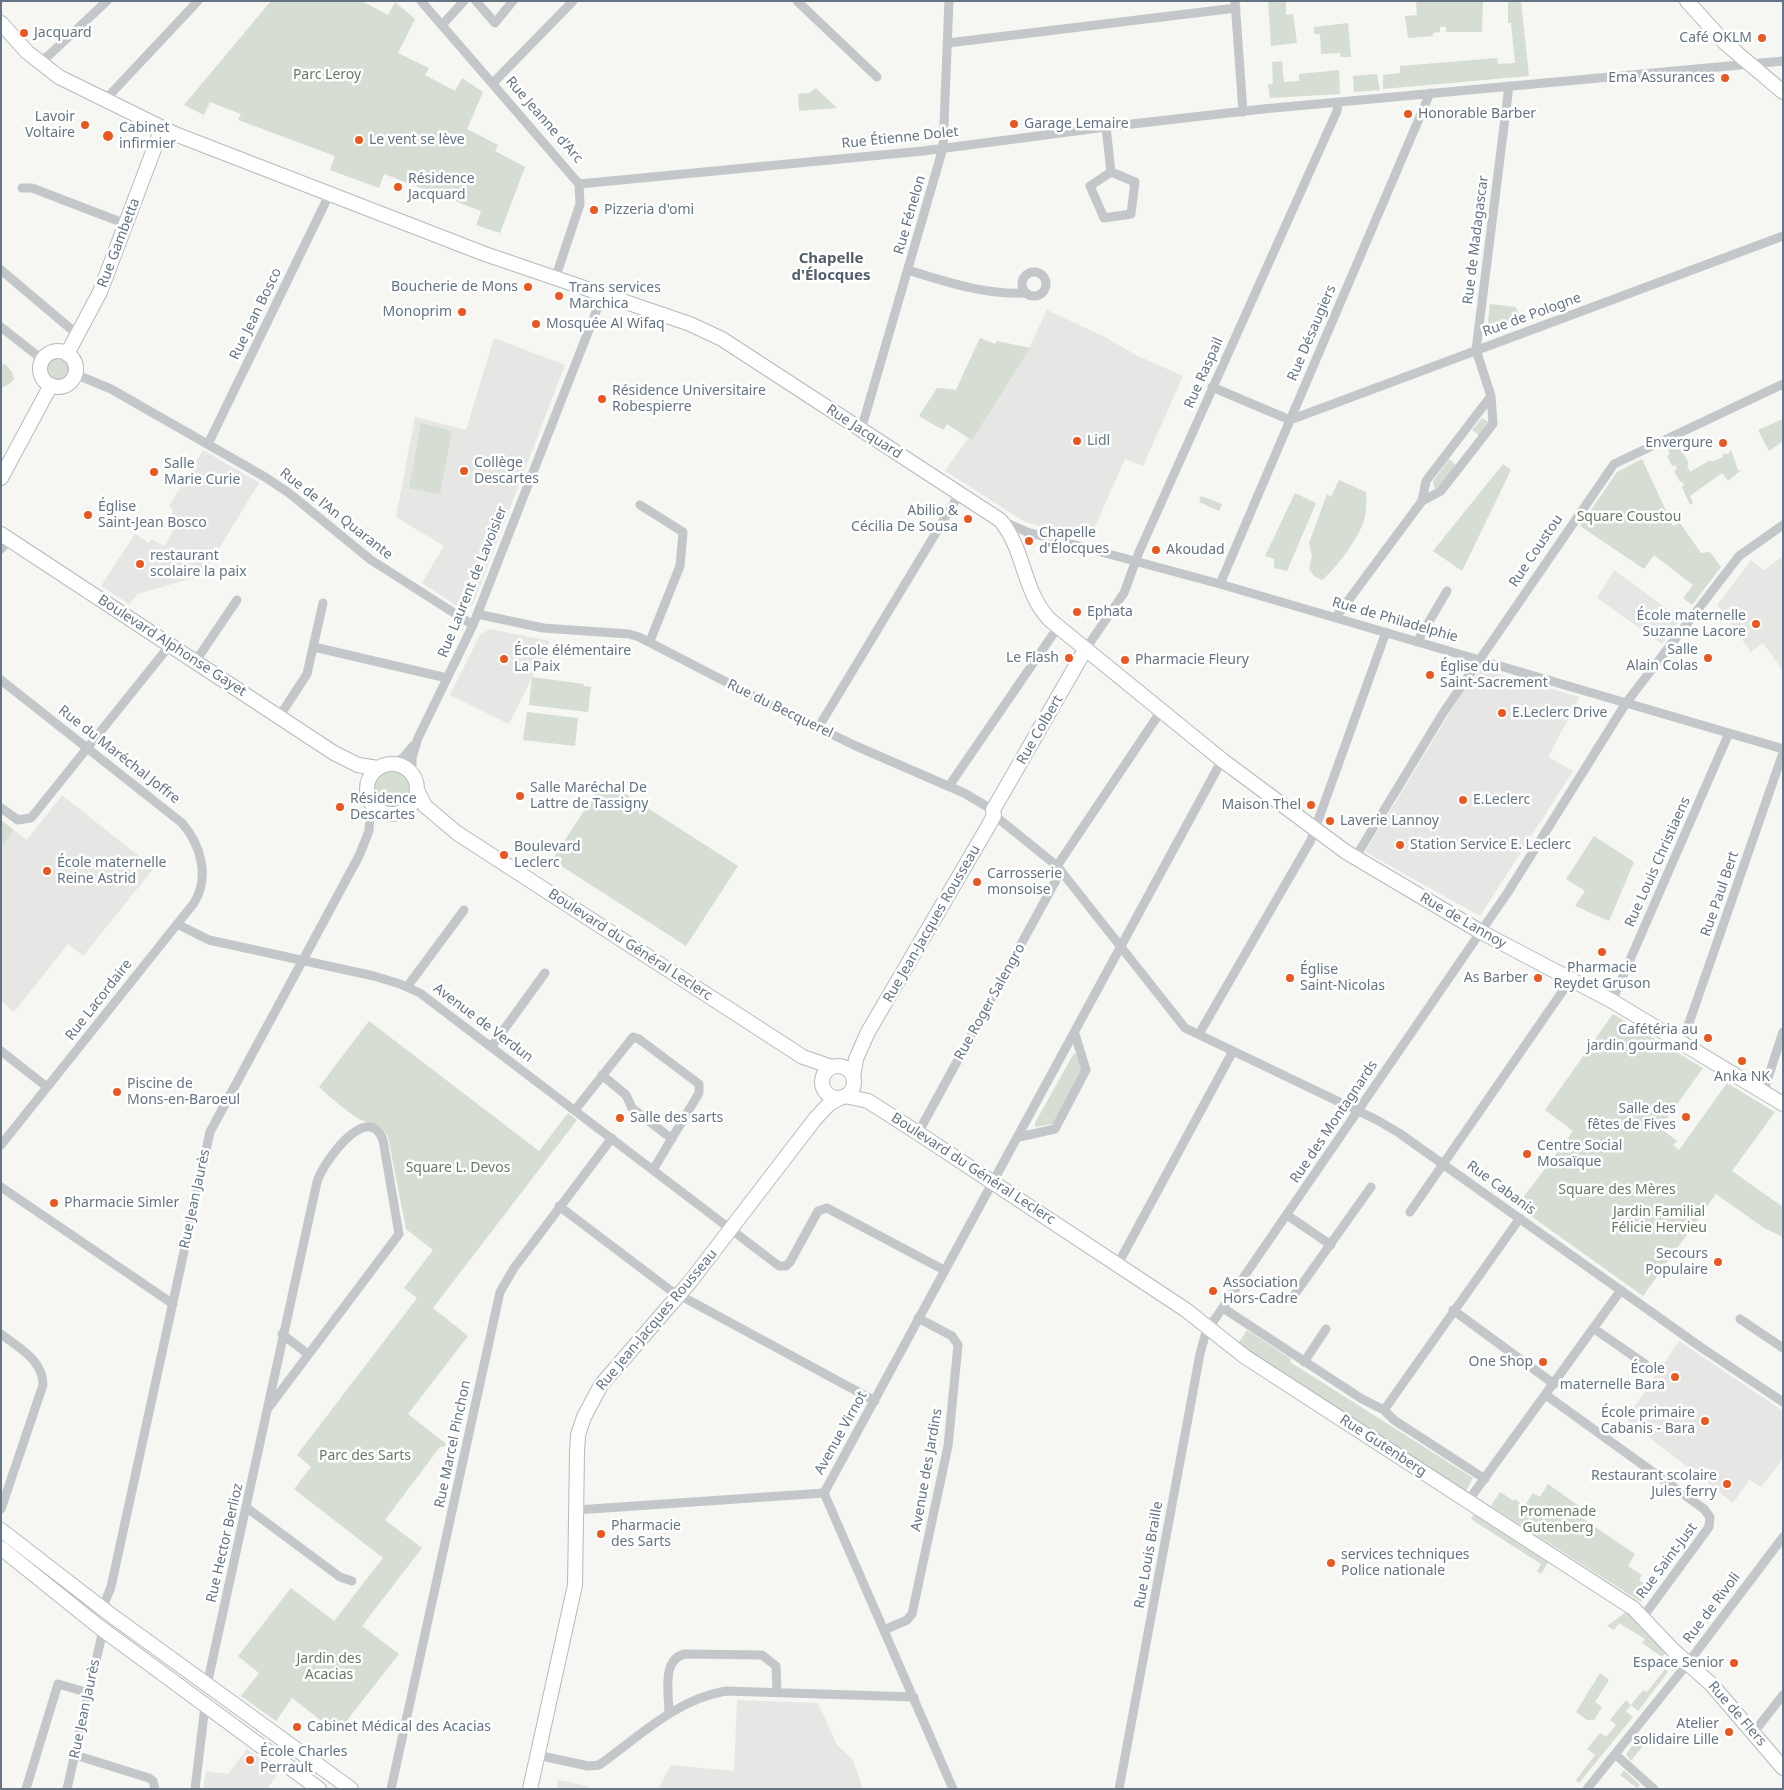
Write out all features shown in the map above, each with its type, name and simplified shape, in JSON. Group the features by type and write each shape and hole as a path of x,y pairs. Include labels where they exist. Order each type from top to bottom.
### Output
{"street":[{"path":"38,62 52,52 108,1"},
{"path":"104,101 198,1"},
{"name":"Rue Jeanne d'Arc","path":"421,1 580,184 580,204 555,279"},
{"path":"442,25 464,1"},
{"path":"476,1 495,23 507,11 512,1"},
{"path":"493,83 573,1"},
{"path":"797,1 877,77"},
{"name":"Rue Fénelon","path":"861,430 943,148 949,1"},
{"path":"1688,1 1721,38 1783,92"},
{"path":"948,43 1235,5 1243,112"},
{"name":"Rue Jacquard","path":"1,23 38,62 66,82 162,128 329,194 555,279 690,324 722,339 1000,520 1009,532 1038,606 1058,627 1085,650"},
{"name":"Rue Étienne Dolet","path":"580,184 943,148 1243,112 1783,60"},
{"name":"Rue de Madagascar","path":"1422,501 1441,491 1493,424 1491,396 1476,350 1509,86"},
{"name":"Rue Désaugiers","path":"1220,584 1430,93"},
{"name":"Rue Raspail","path":"1085,650 1124,593 1136,561 1212,387 1337,110 1338,103"},
{"path":"1106,127 1111,172"},
{"name":"Rue Gambetta","path":"67,354 100,292 162,128"},
{"path":"1111,172 1136,182 1130,214 1104,218 1090,186 1111,172"},
{"path":"22,188 32,188 126,224"},
{"name":"Rue Jean Bosco","path":"208,444 329,194"},
{"name":"Rue de Pologne","path":"1290,420 1783,236"},
{"path":"1,270 78,335"},
{"path":"908,270 956,285 1011,294 1026,293"},
{"name":"Rue Laurent de Lavoisier","path":"412,773 412,758 418,738 473,625 603,294"},
{"path":"1,328 43,360"},
{"path":"53,352 67,354 74,362 75,374 66,385 51,385 41,374 43,360 53,352"},
{"name":"Rue de l'An Quarante","path":"75,374 111,388 282,488 371,560 473,625"},
{"name":"Rue Coustou","path":"1355,858 1478,659 1614,464 1783,384"},
{"path":"1,478 51,385"},
{"path":"1212,387 1290,420"},
{"name":"Rue de Madagascar","path":"1336,618 1422,501 1426,482 1491,396"},
{"path":"818,728 960,494"},
{"path":"640,505 683,532 680,566 650,642"},
{"name":"Rue de Philadelphie","path":"1000,520 1027,532 1220,584 1386,632 1729,733 1783,751"},
{"name":"Rue des Montagnards","path":"1209,1328 1482,932 1562,809 1588,762 1626,703 1739,556 1783,525"},
{"name":"Boulevard Alphonse Gayet","path":"4,541 170,645 334,753 356,772 369,796"},
{"path":"1417,642 1447,591"},
{"path":"195,662 236,600"},
{"path":"279,717 307,674 323,602"},
{"name":"Rue du Becquerel","path":"477,614 543,628 629,634 650,642 818,728 949,786 994,813 1059,869 1185,1028"},
{"path":"949,786 1058,627"},
{"path":"1199,1034 1315,830 1386,632"},
{"path":"1,808 18,820 30,818 170,645"},
{"path":"314,646 447,678"},
{"name":"Rue de Lannoy","path":"1085,650 1222,760 1355,858 1482,932 1612,1001 1783,1104"},
{"name":"Rue Colbert","path":"994,813 1085,650"},
{"name":"Rue du Maréchal Joffre","path":"1,680 182,824 195,841 202,865"},
{"name":"Rue Roger Salengro","path":"918,1133 1059,869 1161,711"},
{"name":"Rue Louis Christiaens","path":"1612,1001 1729,733"},
{"name":"Rue Laurent de Lavoisier","path":"394,763 404,757 418,738"},
{"name":"Rue Paul Bert","path":"1682,1043 1783,751"},
{"name":"Boulevard Alphonse Gayet","path":"334,753 364,767 378,768"},
{"name":"Avenue Virnot","path":"953,1789 824,1493 944,1270 1075,1034 1222,760"},
{"path":"394,763 404,766 412,773 416,780 418,792 410,806 396,814 382,812 369,796 371,775 378,768 394,763"},
{"name":"Boulevard du Général Leclerc","path":"418,792 425,806 457,833"},
{"name":"Rue Jean Jaurès","path":"67,1789 212,1125 303,961 364,845 369,831 369,796"},
{"name":"Rue Jean-Jacques Rousseau","path":"853,1080 856,1059 868,1032 994,813"},
{"name":"Boulevard du Général Leclerc","path":"396,814 419,814 457,833 803,1057 816,1070 822,1083"},
{"name":"Rue Lacordaire","path":"1,1145 197,898 202,880 202,865"},
{"path":"407,986 464,910"},
{"name":"Avenue de Verdun","path":"178,924 209,940 374,976 407,986 437,1004 777,1265 783,1267 792,1259 818,1211 827,1208 944,1270"},
{"path":"492,1046 545,973"},
{"path":"1410,1212 1571,979"},
{"name":"Rue Cabanis","path":"1185,1028 1392,1129 1783,1402"},
{"name":"Rue Jean-Jacques Rousseau","path":"833,1067 843,1062 868,1032"},
{"path":"1763,1093 1783,1032"},
{"path":"1019,1137 1055,1129 1086,1070 1075,1034"},
{"path":"575,1110 630,1039 636,1037 699,1084 699,1093 653,1170"},
{"path":"1,1050 47,1087"},
{"path":"1118,1264 1233,1050"},
{"name":"Boulevard du Général Leclerc","path":"803,1057 833,1067"},
{"path":"833,1067 845,1068 853,1080 851,1091 843,1097 831,1096 822,1083 825,1073 833,1067"},
{"path":"602,1075 626,1095 632,1108 672,1139"},
{"name":"Boulevard du Général Leclerc","path":"853,1080 874,1104 1072,1234"},
{"name":"Rue Jean-Jacques Rousseau","path":"799,1140 816,1105 822,1083"},
{"name":"Rue Jean-Jacques Rousseau","path":"530,1789 574,1585 578,1435 592,1398 604,1380 679,1295 825,1107 843,1097"},
{"name":"Boulevard du Général Leclerc","path":"843,1097 874,1104"},
{"name":"Rue Hector Berlioz","path":"207,1685 269,1407 282,1334 318,1178 352,1132 361,1127 375,1129 383,1140 399,1234 269,1407"},
{"name":"Rue Marcel Pinchon","path":"392,1789 500,1292 507,1278 612,1138"},
{"path":"1,1187 173,1304"},
{"path":"1295,1294 1371,1187"},
{"path":"560,1206 679,1295 875,1400"},
{"path":"1287,1215 1331,1245"},
{"path":"1384,1410 1520,1218"},
{"name":"Rue Gutenberg","path":"1072,1234 1186,1310 1244,1356 1627,1603 1643,1616 1688,1663"},
{"path":"1468,1501 1621,1290"},
{"name":"Rue Gutenberg","path":"1223,1308 1362,1399 1384,1410 1394,1420 1485,1479"},
{"path":"1453,1310 1554,1384"},
{"name":"Avenue des Jardins","path":"884,1630 907,1620 912,1614 950,1431 958,1345 952,1336 918,1318"},
{"path":"1740,1319 1783,1348"},
{"name":"Rue Louis Braille","path":"1119,1789 1200,1354 1209,1328"},
{"path":"1593,1328 1645,1364"},
{"path":"1304,1362 1326,1330"},
{"path":"1,1334 37,1363 42,1373 44,1385 1,1509"},
{"path":"282,1334 308,1354"},
{"name":"Rue Saint-Just","path":"1546,1395 1704,1509 1710,1517 1709,1527 1643,1616"},
{"path":"576,1510 824,1493"},
{"path":"247,1508 340,1578 352,1581"},
{"path":"1,1530 107,1612 350,1789"},
{"name":"Rue de Rivoli","path":"1587,1789 1781,1544"},
{"path":"1,1548 102,1630 319,1789"},
{"path":"669,1714 670,1666 675,1658 686,1654 762,1655 776,1666 777,1692"},
{"name":"Rue de Flers","path":"1688,1663 1754,1732 1783,1768"},
{"path":"26,1789 58,1684 89,1693"},
{"path":"194,1789 207,1685"},
{"path":"537,1755 588,1766 599,1764 669,1714 717,1693 777,1692 914,1698"},
{"path":"1754,1732 1783,1695"},
{"path":"1615,1754 1654,1789"},
{"path":"75,1755 149,1778 155,1784 155,1789"}],"shaded area":[{"path":"1047,310 1105,337 1136,355 1183,376 1143,466 1125,459 1089,540 1025,522 945,471 968,438 947,424 943,430 919,416 937,388 956,390 980,338 995,344 997,341 1029,348"},
{"name":"Collège Descartes","path":"494,338 565,365 473,604 460,608 422,583 444,546 396,517 415,417 466,430"},
{"path":"203,450 259,483 203,575 138,594 129,604 101,586 135,534 149,543 151,539 164,546 180,519 172,514 173,509 169,506"},
{"name":"École maternelle Suzanne Lacore","path":"1783,556 1783,671 1763,643 1751,652 1717,605 1751,560 1764,570"},
{"path":"1614,570 1681,619 1662,644 1597,598"},
{"name":"École élémentaire La Paix","path":"490,629 550,641 509,724 450,695 480,635"},
{"path":"1477,668 1580,697 1548,757 1573,771 1480,916 1365,852"},
{"path":"62,795 154,868 83,956 68,944 14,1012 1,1001 1,847 14,830 27,840"},
{"name":"École primaire Cabanis - Bara","path":"1679,1341 1783,1411 1783,1459 1761,1487 1749,1480 1733,1503 1626,1419"},
{"path":"737,1700 818,1703 837,1745 853,1760 863,1789 658,1789 671,1765 734,1771"},
{"name":"École Charles Perrault","path":"247,1749 279,1772 267,1789 203,1789 206,1771 228,1774"},
{"path":"558,1780 583,1785 593,1789 556,1789"}],"green space":[{"name":"Parc Leroy","path":"271,1 362,1 388,15 395,2 415,19 398,53 429,68 425,75 455,91 462,78 483,92 467,129 498,145 495,151 525,167 500,233 476,225 481,211 384,174 379,188 330,170 335,156 238,120 241,114 210,102 204,115 184,105"},
{"path":"1268,1 1286,1 1286,15 1293,14 1297,43 1271,46"},
{"path":"1416,1 1483,1 1482,32 1446,32 1446,27 1440,27 1440,32 1433,33 1433,36 1408,38 1405,16 1417,15"},
{"path":"1508,1 1521,1 1529,76 1383,89 1383,75 1400,73 1400,66 1497,58 1498,64 1515,63 1511,23 1508,23"},
{"path":"1348,23 1351,57 1341,57 1340,53 1321,54 1320,34 1314,34 1314,27"},
{"path":"1282,61 1284,82 1299,81 1299,74 1339,70 1340,94 1270,98 1268,84 1273,84 1272,62"},
{"path":"1377,74 1380,90 1354,92 1353,76"},
{"path":"816,88 837,108 799,111 798,94 809,93"},
{"path":"1490,304 1516,307 1522,323 1493,334 1487,330"},
{"path":"980,338 995,344 997,341 1030,348 972,440 947,424 943,430 919,416 937,388 956,390"},
{"path":"58,357 63,358 69,364 69,374 63,380 58,381 53,380 47,374 46,369 47,364 53,358"},
{"path":"1,364 6,365 12,372 14,379 8,385 1,388"},
{"path":"1482,418 1489,422 1480,436 1472,430"},
{"path":"1783,419 1783,441 1769,451 1758,430"},
{"path":"421,423 452,431 440,494 409,488"},
{"path":"1679,444 1689,464 1687,466 1690,472 1710,460 1712,462 1723,457 1722,454 1729,454 1731,450 1738,470 1741,470 1728,481 1722,473 1690,496 1693,503 1690,505 1682,487 1684,485 1682,481 1680,482 1674,471 1677,469 1675,465 1672,466 1667,456 1670,454 1668,450"},
{"path":"1449,459 1457,466 1437,489 1434,487 1433,481"},
{"name":"Square Coustou","path":"1642,459 1673,526 1680,523 1701,553 1710,552 1721,567 1692,605 1683,598 1693,585 1654,555 1644,569 1580,526 1617,472"},
{"path":"1503,464 1511,470 1462,571 1433,551"},
{"path":"1339,480 1366,492 1366,513 1354,541 1341,560 1322,580 1314,576 1309,569 1312,556 1309,543 1327,494 1331,497"},
{"path":"1295,493 1316,503 1287,571 1274,568 1274,559 1265,556"},
{"path":"1201,496 1222,504 1219,511 1199,502"},
{"path":"532,677 584,684 584,686 591,687 588,712 529,705"},
{"path":"527,712 578,718 575,746 523,740"},
{"path":"391,770 405,775 410,789 405,803 391,808 377,803 372,789 377,775"},
{"path":"604,780 738,866 686,946 552,860"},
{"path":"1,820 14,830 1,847"},
{"path":"1594,836 1634,862 1609,921 1575,906 1585,891 1566,879"},
{"name":"Square des Mères","path":"1613,1014 1703,1068 1660,1128 1677,1141 1673,1145 1679,1150 1727,1083 1775,1112 1732,1171 1783,1207 1783,1237 1764,1228 1716,1194 1643,1296 1517,1206 1573,1131 1545,1110"},
{"path":"369,1021 539,1151 568,1113 577,1120 433,1308 468,1336 408,1414 445,1443 446,1446 440,1447 385,1520 422,1548 362,1626 399,1654 337,1733 292,1698 276,1721 241,1696 259,1673 238,1656 291,1588 334,1621 383,1558 294,1489 311,1467 297,1455 417,1298 404,1288 433,1250 406,1229 388,1137 384,1131 375,1123 359,1119 319,1087"},
{"path":"1074,1053 1078,1055 1082,1070 1053,1124 1035,1127 1035,1123"},
{"path":"1247,1330 1291,1359 1290,1362 1473,1478 1466,1491 1236,1347"},
{"name":"Promenade Gutenberg","path":"1548,1484 1586,1511 1582,1518 1635,1554 1628,1566 1642,1575 1639,1580 1651,1588 1641,1602 1491,1506 1500,1492 1514,1501 1515,1499 1524,1507 1533,1493 1540,1497"},
{"path":"1474,1514 1548,1562 1541,1574 1537,1571 1541,1564 1471,1519"},
{"path":"1626,1612 1666,1653 1662,1657 1642,1643 1645,1639 1619,1623 1614,1630 1607,1626"},
{"path":"1665,1669 1668,1672 1638,1711 1631,1705 1643,1690 1647,1692"},
{"path":"1600,1673 1609,1680 1595,1702 1602,1707 1594,1720 1587,1720 1576,1712"},
{"path":"1626,1700 1631,1705 1626,1711 1633,1717 1579,1783 1576,1780 1595,1755 1587,1749 1600,1733 1606,1737 1616,1725 1610,1720"},
{"path":"1639,1737 1646,1742 1631,1761 1626,1754"},
{"path":"1624,1770 1640,1785 1637,1788 1620,1775"}],"place":[{"name":"Jacquard","path":"24,33"},
{"name":"Café OKLM","path":"1762,38"},
{"name":"Ema Assurances","path":"1725,78"},
{"name":"Honorable Barber","path":"1408,114"},
{"name":"Garage Lemaire","path":"1014,124"},
{"name":"Lavoir Voltaire","path":"85,125"},
{"name":"Cabinet infirmier","path":"108,136"},
{"name":"Le vent se lève","path":"359,140"},
{"name":"Résidence Jacquard","path":"398,187"},
{"name":"Pizzeria d'omi","path":"594,210"},
{"name":"Boucherie de Mons","path":"528,287"},
{"name":"Trans services Marchica","path":"559,296"},
{"name":"Monoprim","path":"462,312"},
{"name":"Mosquée Al Wifaq","path":"536,324"},
{"name":"Résidence Universitaire Robespierre","path":"602,399"},
{"name":"Lidl","path":"1077,441"},
{"name":"Envergure","path":"1723,443"},
{"name":"Collège Descartes","path":"464,471"},
{"name":"Salle Marie Curie","path":"154,472"},
{"name":"Église Saint-Jean Bosco","path":"88,515"},
{"name":"Abilio & Cécilia De Sousa","path":"968,519"},
{"name":"Chapelle d'Élocques","path":"1029,541"},
{"name":"Akoudad","path":"1156,550"},
{"name":"restaurant scolaire la paix","path":"140,564"},
{"name":"Ephata","path":"1077,612"},
{"name":"École maternelle Suzanne Lacore","path":"1756,624"},
{"name":"Le Flash","path":"1069,658"},
{"name":"Salle Alain Colas","path":"1708,658"},
{"name":"École élémentaire La Paix","path":"504,659"},
{"name":"Pharmacie Fleury","path":"1125,660"},
{"name":"Église du Saint-Sacrement","path":"1430,675"},
{"name":"E.Leclerc Drive","path":"1502,713"},
{"name":"Salle Maréchal De Lattre de Tassigny","path":"520,796"},
{"name":"E.Leclerc","path":"1463,800"},
{"name":"Maison Thel","path":"1311,805"},
{"name":"Résidence Descartes","path":"340,807"},
{"name":"Laverie Lannoy","path":"1330,821"},
{"name":"Station Service E. Leclerc","path":"1400,845"},
{"name":"Boulevard Leclerc","path":"504,855"},
{"name":"École maternelle Reine Astrid","path":"47,871"},
{"name":"Carrosserie monsoise","path":"977,882"},
{"name":"Pharmacie Reydet Gruson","path":"1602,952"},
{"name":"Église Saint-Nicolas","path":"1290,978"},
{"name":"As Barber","path":"1538,978"},
{"name":"Cafétéria au jardin gourmand","path":"1708,1038"},
{"name":"Anka NK","path":"1742,1061"},
{"name":"Piscine de Mons-en-Baroeul","path":"117,1092"},
{"name":"Salle des fêtes de Fives","path":"1686,1117"},
{"name":"Salle des sarts","path":"620,1118"},
{"name":"Centre Social Mosaïque","path":"1527,1154"},
{"name":"Pharmacie Simler","path":"54,1203"},
{"name":"Secours Populaire","path":"1718,1262"},
{"name":"Association Hors-Cadre","path":"1213,1291"},
{"name":"One Shop","path":"1543,1362"},
{"name":"École maternelle Bara","path":"1675,1377"},
{"name":"École primaire Cabanis - Bara","path":"1705,1421"},
{"name":"Restaurant scolaire Jules ferry","path":"1727,1484"},
{"name":"Pharmacie des Sarts","path":"601,1534"},
{"name":"services techniques Police nationale","path":"1331,1563"},
{"name":"Espace Senior","path":"1734,1663"},
{"name":"Cabinet Médical des Acacias","path":"297,1727"},
{"name":"Atelier solidaire Lille","path":"1729,1732"},
{"name":"École Charles Perrault","path":"250,1760"}],"district":[{"name":"Chapelle d'Élocques","path":"831,268"}],"park label":[{"name":"Square L. Devos","path":"458,1168"},
{"name":"Jardin Familial Félicie Hervieu","path":"1659,1220"},
{"name":"Parc des Sarts","path":"365,1456"},
{"name":"Jardin des Acacias","path":"329,1668"}]}
